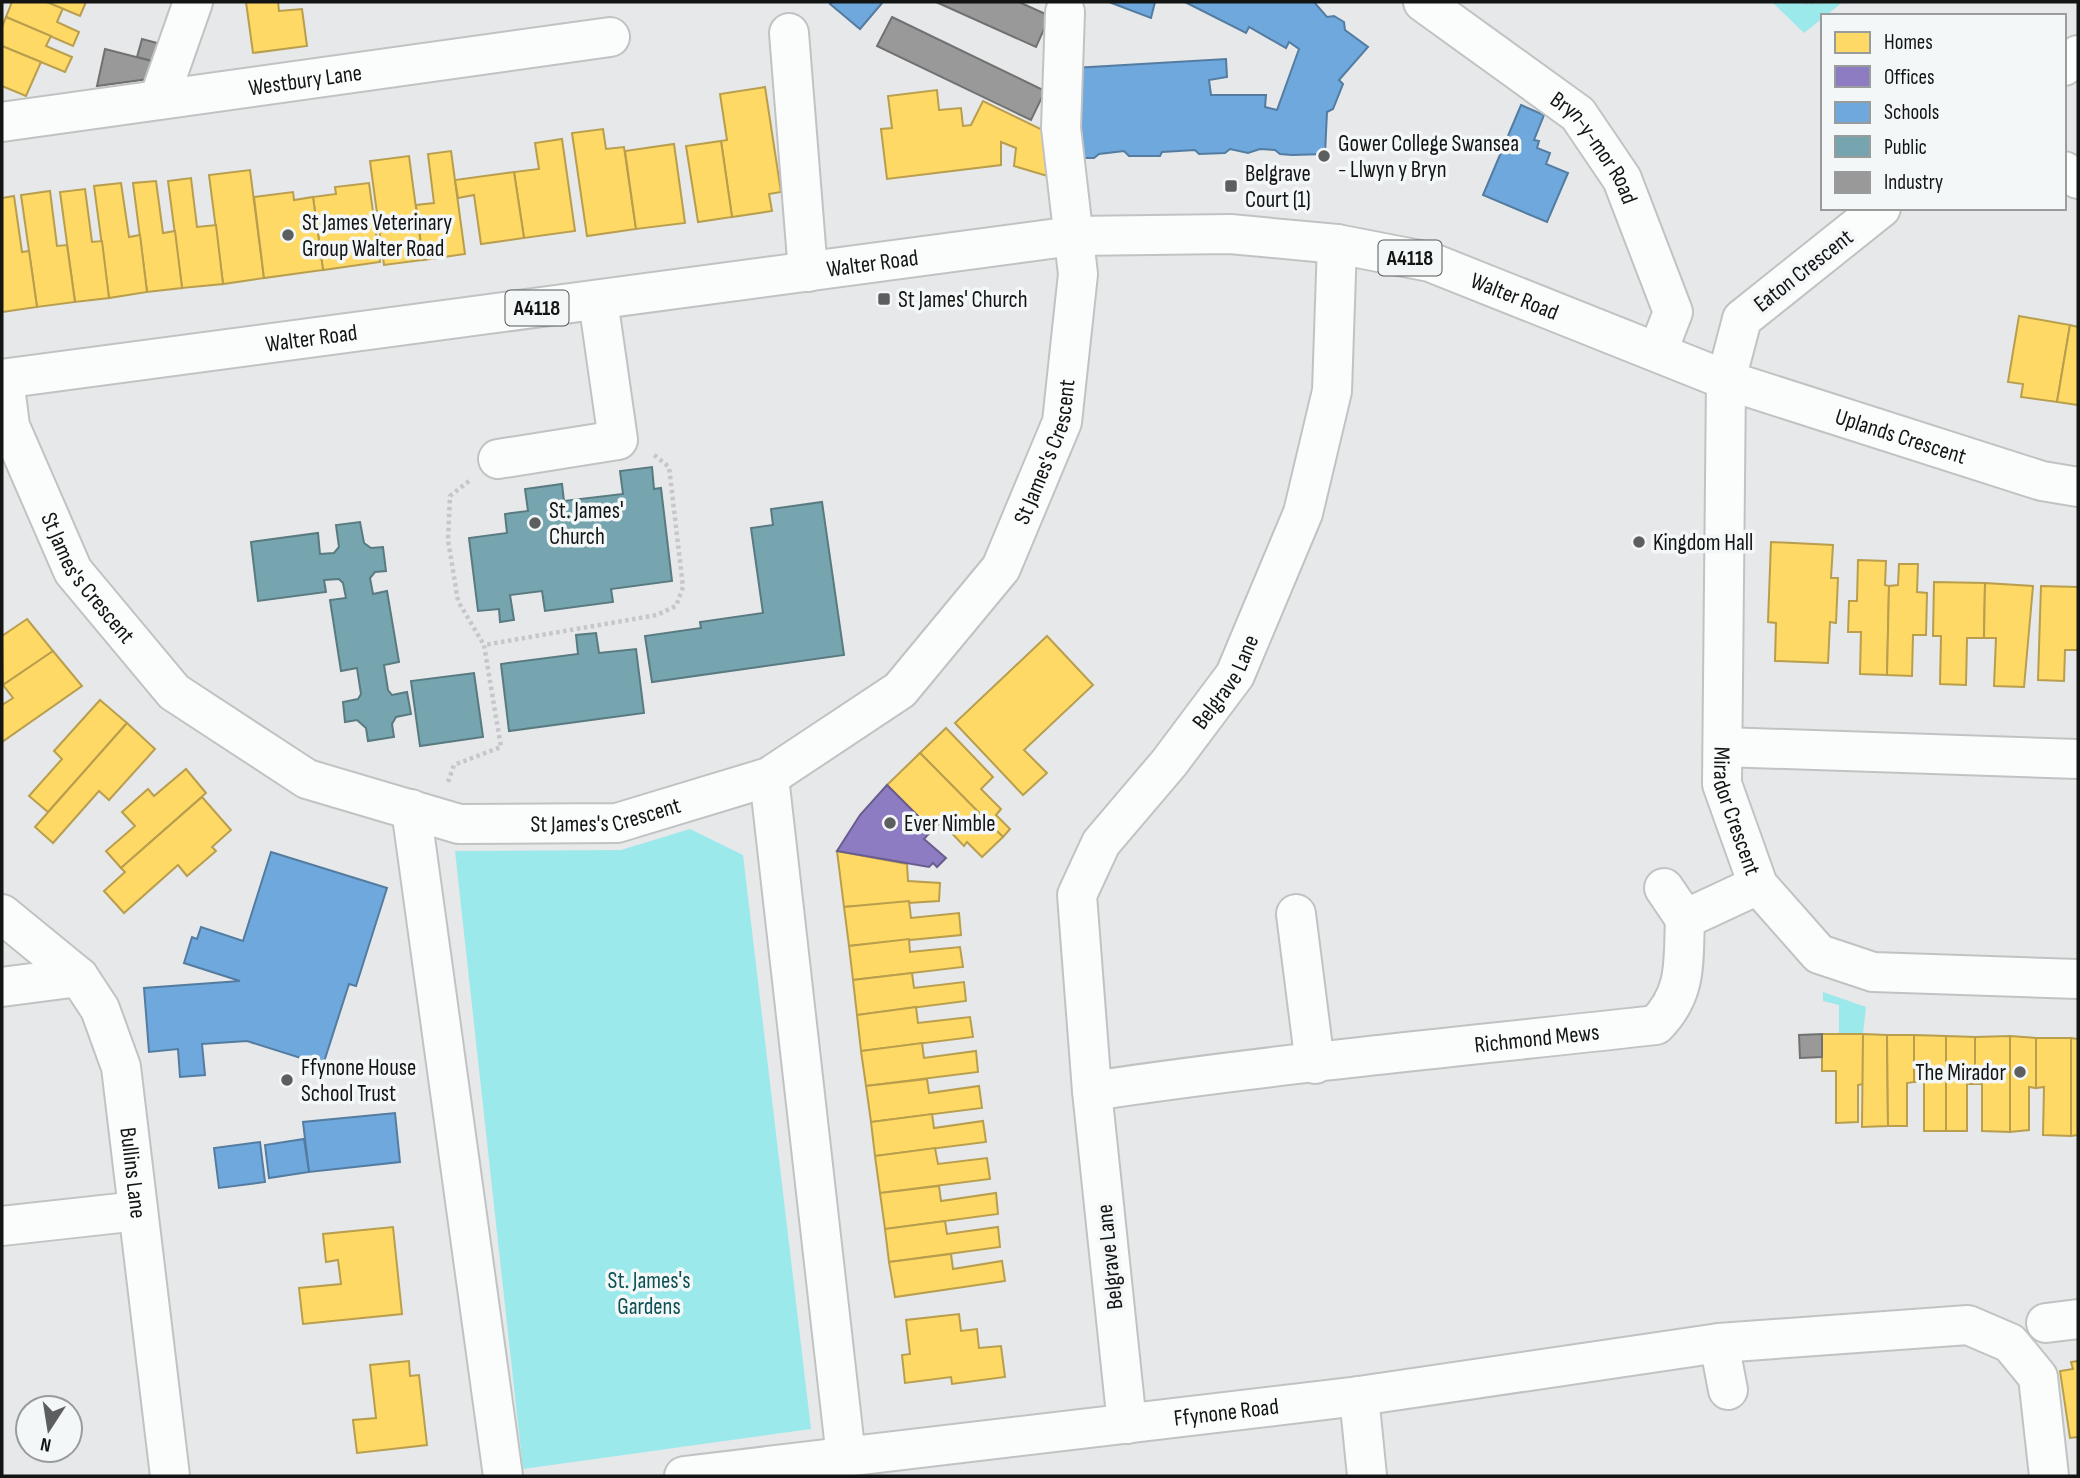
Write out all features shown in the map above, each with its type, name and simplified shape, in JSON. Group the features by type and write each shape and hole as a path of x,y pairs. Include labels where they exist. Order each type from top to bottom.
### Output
{"street":[{"path":"159,99 193,2"},
{"name":"Bryn-y-mor Road","path":"1423,2 1578,114 1615,168 1622,179 1674,312 1658,351"},
{"name":"St James's Crescent","path":"3,379 10,426 73,571 174,692 307,779 459,824 617,823 769,777 900,690 1001,568 1062,422 1078,274 1061,128 1065,12"},
{"path":"789,33 808,272"},
{"name":"Westbury Lane","path":"2,122 610,37"},
{"name":"Eaton Crescent","path":"1727,380 1742,318 1878,210"},
{"name":"Walter Road","path":"3,379 1073,236 1230,234 1336,244 1430,262 1727,380"},
{"name":"Belgrave Lane","path":"1127,1424 1092,1091 1077,895 1101,843 1169,762 1235,675 1303,513 1332,391 1336,244"},
{"path":"498,460 618,440 597,300"},
{"name":"Uplands Crescent","path":"1727,380 2042,481 2078,487"},
{"name":"Mirador Crescent","path":"1727,380 1722,784 1758,885 1819,954 1873,972 2078,979"},
{"path":"1723,747 2078,759"},
{"path":"769,777 846,1457"},
{"path":"424,813 503,1476"},
{"name":"Richmond Mews","path":"1092,1091 1222,1071 1315,1064 1656,1025 1672,1008 1682,979 1674,904 1758,885"},
{"name":"Bullins Lane","path":"2,914 79,977 100,1009 121,1067 170,1476"},
{"path":"1296,915 1315,1064"},
{"path":"2,987 79,977"},
{"path":"2,1226 138,1211"},
{"name":"Ffynone Road","path":"684,1476 1359,1396 1719,1343 1968,1325 2010,1343 2038,1377 2049,1476"},
{"path":"1719,1343 1728,1390"},
{"path":"1359,1396 1367,1476"}],"path":[{"path":"1804,2 1820,2"},
{"path":"484,645 657,615 676,606 683,587 669,467 644,447 618,440"},
{"path":"424,813 454,765 501,747 484,645 458,601 447,516 450,496 498,460"}],"green space":[{"path":"1772,2 1843,2 1828,14 1821,14 1821,19 1804,33"},
{"name":"St. James's Gardens","path":"690,829 743,855 811,1429 523,1469 455,851 621,850"},
{"path":"1823,992 1866,1007 1863,1034 1839,1034 1839,1005 1823,1001"}],"building: Homes":[{"path":"12,2 47,2 63,8 57,22 79,32 73,46 6,17"},
{"path":"47,2 86,2 80,16"},
{"path":"246,2 278,2 279,11 302,9 307,46 253,53"},
{"path":"6,17 51,36 46,46 72,57 65,72 2,46 2,27"},
{"path":"2,46 41,62 26,96 2,86"},
{"path":"765,87 781,192 769,194 772,211 732,217 721,141 727,140 720,94"},
{"path":"937,90 939,110 961,108 963,126 971,125 983,101 1055,136 1054,178 1014,166 1016,148 1001,142 1001,165 887,179 881,129 892,128 888,96"},
{"path":"603,129 606,149 624,147 636,229 587,236 572,133"},
{"path":"562,139 575,231 524,238 514,172 539,169 535,143"},
{"path":"721,141 732,217 698,222 686,146"},
{"path":"674,144 685,223 636,229 625,151"},
{"path":"451,151 465,254 423,260 416,205 434,203 428,154"},
{"path":"409,156 423,260 384,265 370,161"},
{"path":"250,170 264,278 223,284 209,175"},
{"path":"514,172 524,238 481,244 474,195 458,198 455,180"},
{"path":"191,178 197,227 216,225 223,284 182,288 168,181"},
{"path":"156,181 163,233 175,231 182,288 147,292 133,183"},
{"path":"121,183 129,237 140,235 147,292 109,298 94,186"},
{"path":"369,183 380,262 323,270 313,197 336,194 335,187"},
{"path":"85,189 92,242 102,241 109,298 75,302 60,192"},
{"path":"50,191 57,246 67,245 75,302 37,307 21,195"},
{"name":"St James Veterinary Group Walter Road","path":"293,192 294,200 313,197 323,270 264,278 254,197"},
{"path":"14,196 22,252 29,251 37,307 2,312 2,198"},
{"path":"2019,316 2070,325 2057,402 2021,397 2023,384 2008,382"},
{"path":"2070,325 2078,327 2078,405 2057,402"},
{"path":"1771,542 1833,545 1831,578 1838,578 1836,623 1830,622 1828,663 1775,661 1776,623 1768,622"},
{"path":"1858,560 1886,561 1885,585 1889,586 1887,675 1860,674 1861,632 1848,632 1849,601 1857,601"},
{"path":"1899,564 1918,564 1917,592 1927,593 1926,635 1913,635 1912,676 1887,675 1889,586 1898,585"},
{"path":"1934,582 1985,583 1984,638 1967,638 1966,685 1940,684 1941,636 1933,636"},
{"path":"1985,583 2033,586 2024,687 1994,686 1996,638 1984,638"},
{"path":"2041,586 2078,587 2078,650 2065,650 2064,681 2038,680"},
{"path":"27,619 53,651 3,685 2,636"},
{"path":"1047,636 1093,685 1024,750 1047,773 1023,795 955,723"},
{"path":"53,651 82,686 2,742 2,705 13,698 3,685"},
{"path":"100,700 127,723 48,812 29,796 62,759 54,751"},
{"path":"127,723 155,749 109,800 99,791 53,843 35,827"},
{"path":"946,728 993,777 981,789 1001,809 996,815 1010,829 1003,837 920,753"},
{"path":"920,753 1003,837 982,857 967,842 964,846 941,822 932,830 887,785"},
{"path":"186,769 206,793 121,868 106,851 135,826 122,812 148,789 154,796"},
{"path":"202,797 231,830 212,847 216,851 187,876 178,865 124,913 104,891 125,872 121,868"},
{"path":"837,851 907,864 908,881 940,883 939,901 844,907"},
{"path":"909,901 911,918 959,913 961,935 849,946 844,907"},
{"path":"909,939 910,952 960,947 963,967 853,980 849,946"},
{"path":"912,973 914,988 964,982 966,1001 857,1015 853,980"},
{"path":"916,1007 918,1023 970,1017 973,1037 861,1051 857,1015"},
{"path":"1822,1034 1863,1034 1863,1084 1858,1085 1858,1122 1836,1123 1836,1071 1822,1071"},
{"path":"1863,1034 1887,1035 1888,1126 1862,1127"},
{"path":"1887,1035 1914,1035 1914,1082 1907,1083 1907,1126 1888,1126"},
{"path":"1914,1035 1946,1036 1946,1131 1924,1131 1924,1082 1914,1082"},
{"path":"1946,1036 1975,1037 1975,1084 1967,1084 1967,1131 1946,1131"},
{"path":"2010,1036 2036,1038 2036,1088 2029,1087 2029,1130 2010,1132"},
{"path":"2010,1036 2010,1132 1982,1131 1982,1084 1975,1084 1975,1037"},
{"path":"2036,1038 2071,1038 2071,1136 2043,1135 2044,1087 2036,1088"},
{"path":"2071,1038 2078,1039 2078,1135 2071,1136"},
{"path":"922,1043 924,1058 976,1051 978,1072 866,1086 861,1051"},
{"path":"927,1079 929,1093 979,1086 982,1108 871,1122 866,1086"},
{"path":"932,1114 934,1128 983,1121 986,1142 875,1156 871,1122"},
{"path":"935,1148 938,1164 987,1158 990,1179 880,1193 875,1156"},
{"path":"939,1186 941,1201 996,1193 998,1214 885,1229 880,1193"},
{"path":"945,1221 947,1234 998,1227 1000,1247 889,1262 885,1229"},
{"path":"393,1227 402,1314 303,1324 299,1288 341,1284 338,1260 326,1262 323,1234"},
{"path":"951,1254 953,1269 1002,1261 1005,1281 895,1297 889,1262"},
{"path":"959,1314 961,1331 977,1329 979,1348 1001,1346 1005,1377 952,1384 951,1377 905,1383 902,1355 910,1354 906,1320"},
{"path":"409,1361 410,1376 419,1375 427,1445 357,1453 353,1420 376,1418 370,1365"},
{"path":"2078,1361 2078,1437 2070,1438 2060,1371 2073,1369 2071,1362"}],"building: Offices":[{"name":"Ever Nimble","path":"887,785 932,830 924,839 946,858 937,867 933,863 929,867 837,851 860,815"}],"building: Schools":[{"path":"883,2 860,29 830,4"},
{"path":"1109,2 1155,2 1151,18"},
{"path":"1185,2 1314,2 1327,17 1334,16 1344,22 1345,30 1368,47 1339,80 1343,84 1333,109 1327,112 1325,154 1292,155 1260,149 1248,153 1230,149 1225,153 1199,154 1195,150 1162,152 1160,156 1129,156 1124,151 1099,154 1094,158 1078,158 1074,68 1226,59 1227,77 1209,80 1211,95 1266,95 1265,107 1277,110 1299,49 1289,42 1286,48 1249,27 1246,33"},
{"path":"1521,105 1544,115 1534,140 1539,141 1537,148 1550,153 1546,164 1568,173 1547,222 1483,195"},
{"path":"271,852 387,888 356,986 349,984 323,1065 247,1041 202,1044 205,1075 180,1077 178,1049 149,1052 144,988 240,981 184,963 192,937 197,939 201,927 243,941"},
{"path":"395,1113 400,1162 309,1172 303,1122"},
{"path":"304,1139 309,1172 269,1178 265,1145"},
{"path":"260,1142 265,1182 219,1188 214,1148"}],"building: Public":[{"path":"652,467 654,489 661,488 672,581 611,589 613,602 545,611 542,591 510,595 514,620 500,622 499,609 478,611 469,538 507,533 505,514 528,511 525,489 562,484 564,501 623,494 620,471"},
{"path":"822,502 844,655 652,682 645,636 701,628 700,622 763,613 751,528 773,525 771,509"},
{"path":"360,522 364,543 371,548 383,547 386,571 375,572 370,578 373,594 387,591 399,662 384,665 388,690 392,695 407,692 411,714 396,717 392,724 394,737 368,741 366,728 357,720 345,722 343,702 358,699 361,694 357,668 341,671 330,600 346,598 343,583 339,579 324,580 326,592 258,601 251,542 318,533 320,554 334,553 339,547 336,525"},
{"path":"596,633 599,653 636,649 644,713 509,731 501,664 578,654 576,635"},
{"path":"474,673 483,737 420,746 411,681"}],"building: Industry":[{"path":"936,2 1019,2 1050,16 1036,47"},
{"path":"892,17 1045,91 1031,120 877,46"},
{"path":"142,39 172,47 167,65 137,57"},
{"path":"105,49 167,65 163,77 97,86"},
{"path":"1822,1034 1822,1057 1800,1058 1799,1035"}],"place":[{"name":"Gower College Swansea - Llwyn y Bryn","path":"1324,156"},
{"name":"Belgrave Court (1)","path":"1231,186"},
{"name":"St James Veterinary Group Walter Road","path":"288,235"},
{"name":"St James' Church","path":"884,299"},
{"name":"St. James' Church","path":"535,523"},
{"name":"Kingdom Hall","path":"1639,542"},
{"name":"Ever Nimble","path":"890,823"},
{"name":"The Mirador","path":"2020,1072"},
{"name":"Ffynone House School Trust","path":"287,1080"}]}
